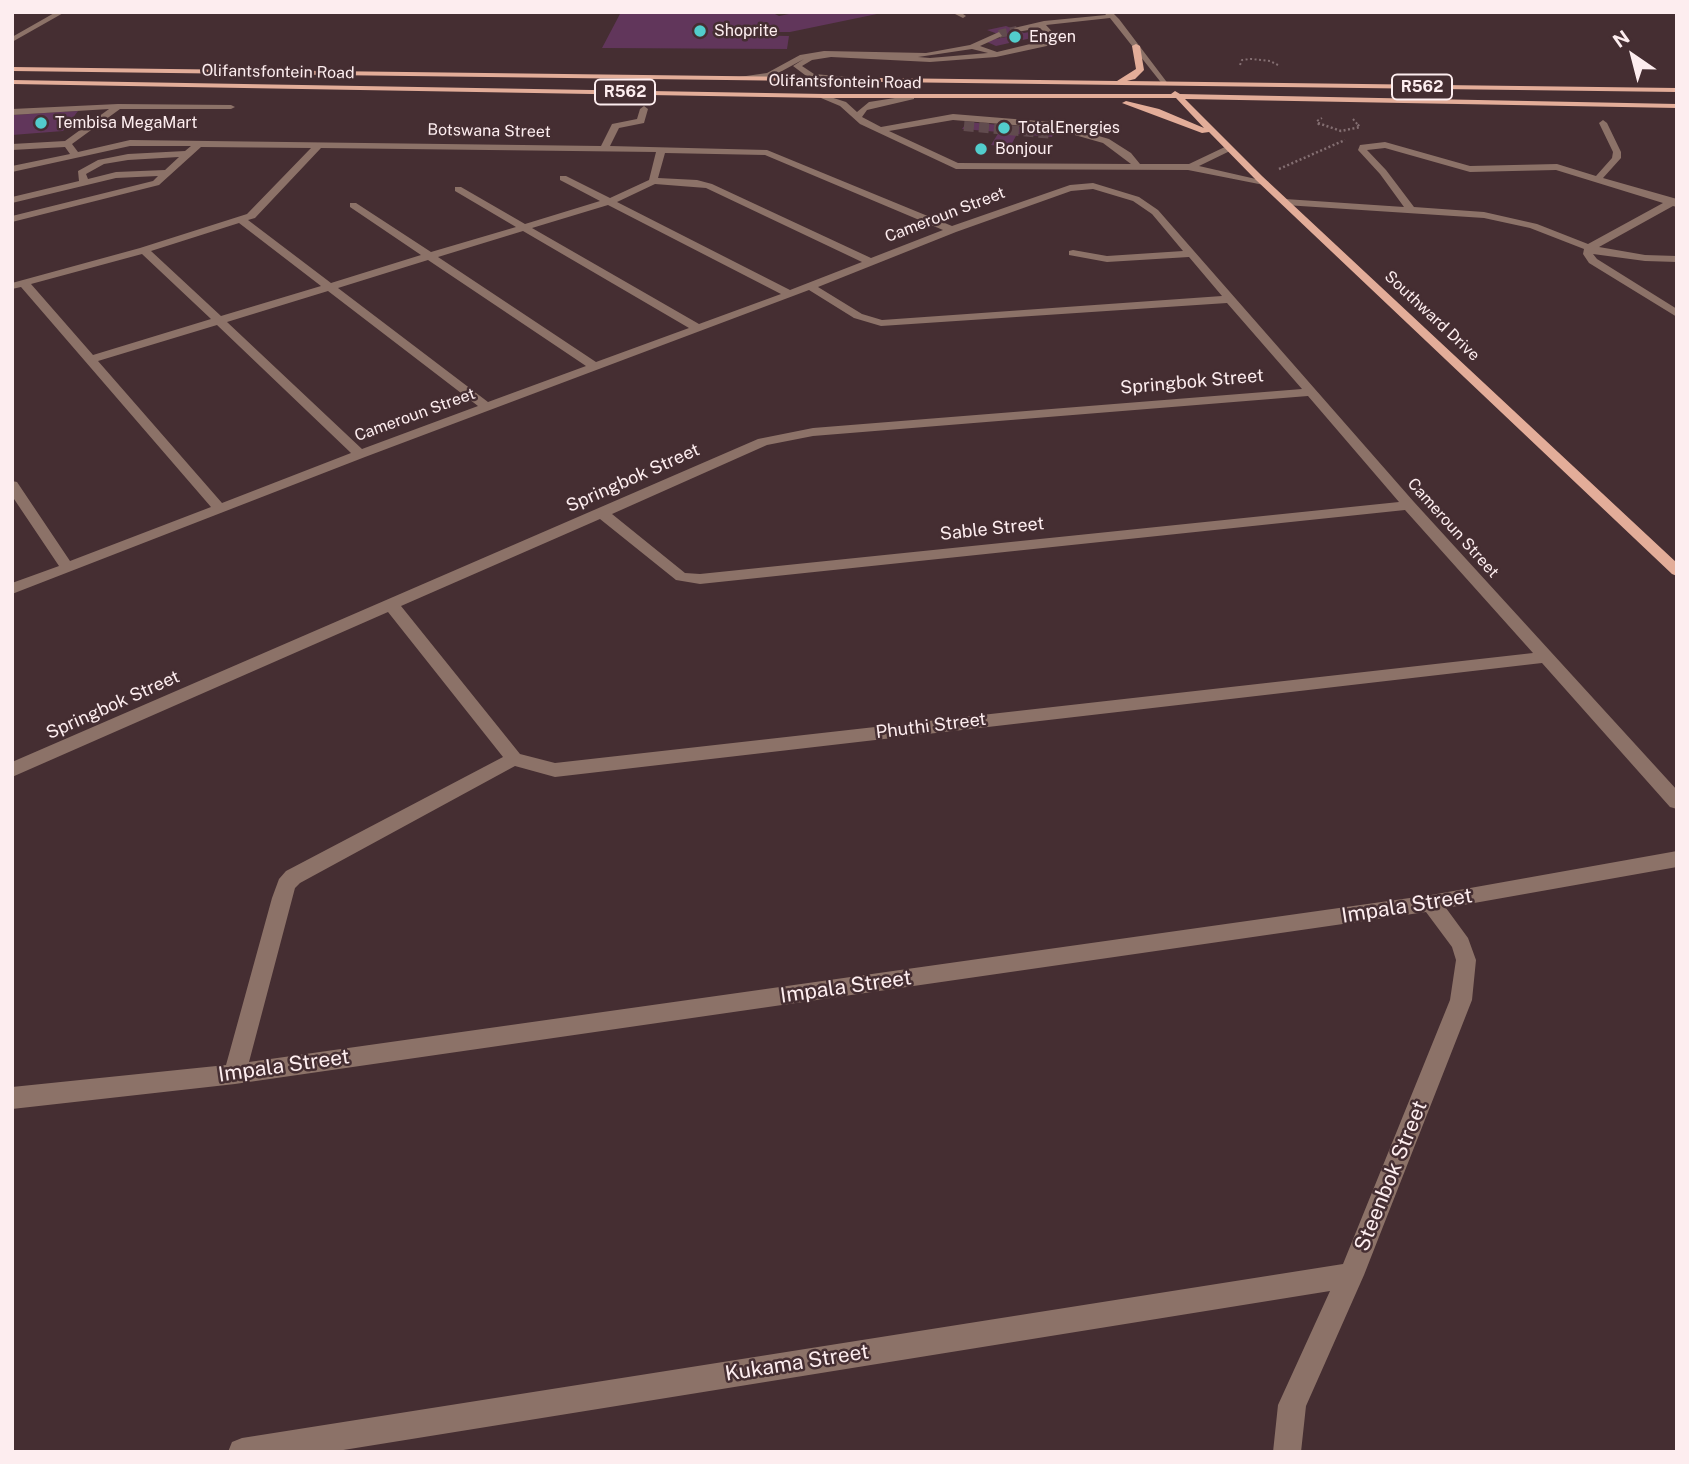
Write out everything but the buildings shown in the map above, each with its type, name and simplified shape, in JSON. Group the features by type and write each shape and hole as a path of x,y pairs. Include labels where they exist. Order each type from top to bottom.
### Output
{"main road":[{"path":"1072,84 1123,79 1138,74 1140,70 1136,46"},
{"name":"Olifantsfontein Road","path":"12,69 705,80 1677,90"},
{"name":"Olifantsfontein Road","path":"12,82 824,96 1178,96 1677,106"},
{"name":"Southward Drive","path":"1166,83 1261,180 1677,571"},
{"path":"1086,97 1156,111 1215,135"}],"street":[{"path":"12,40 62,12"},
{"path":"954,12 963,16"},
{"path":"1069,20 1085,12"},
{"path":"1017,30 1041,26 1047,22 1109,14 1166,83"},
{"path":"1069,20 1101,26"},
{"path":"859,80 812,76 797,66 810,58 831,55 937,60 996,55 1053,42 1055,39 1051,33 1041,26"},
{"path":"1113,30 1129,36"},
{"path":"705,80 768,75 796,59 817,53 926,55 972,47 999,34"},
{"path":"972,47 986,49 996,55"},
{"path":"824,96 843,104 857,118 961,167 1188,167 1261,180"},
{"path":"857,118 864,108 872,104 911,97"},
{"path":"12,147 67,144 118,106"},
{"path":"12,112 118,106 232,107"},
{"path":"604,149 615,126 627,121 641,121 645,109"},
{"path":"881,130 953,117 1037,123 1071,129 1106,141 1128,155 1138,167"},
{"path":"1597,180 1616,158 1617,152 1603,123"},
{"path":"908,124 964,126"},
{"path":"1053,134 1106,141"},
{"name":"Botswana Street","path":"12,169 126,143 764,153 952,230"},
{"path":"67,144 75,154"},
{"path":"12,219 156,183 201,144"},
{"path":"219,508 90,360 18,285 242,220 259,210 320,145"},
{"path":"1411,210 1383,172 1362,150 1363,147 1385,145 1466,168 1553,166 1675,202"},
{"path":"1188,167 1213,158 1229,148"},
{"path":"653,181 661,150"},
{"path":"84,182 81,173 101,162 128,157 189,154"},
{"path":"12,200 116,175 167,173"},
{"path":"563,178 790,294"},
{"path":"90,360 610,201 636,192 653,181 709,186 871,262"},
{"name":"Cameroun Street","path":"12,589 952,230 1070,188 1093,186 1146,204 1409,505 1677,802"},
{"path":"458,189 698,328"},
{"path":"1285,202 1508,219 1589,248 1645,258 1677,259"},
{"path":"1675,202 1595,242 1589,248 1588,254 1593,261 1677,314"},
{"path":"353,205 596,367"},
{"path":"242,220 487,407"},
{"path":"144,250 360,454"},
{"path":"1073,253 1107,259 1191,254"},
{"path":"809,286 858,316 881,323 1230,299"},
{"path":"1656,300 1677,298"},
{"name":"Springbok Street","path":"12,770 751,446 794,435 1312,392"},
{"path":"12,485 17,502 67,568"},
{"name":"Sable Street","path":"602,513 681,577 700,579 1409,505"},
{"path":"235,1074 282,898 293,877 514,759 391,605"},
{"name":"Phuthi Street","path":"514,759 535,767 555,770 1545,657"},
{"name":"Impala Street","path":"12,1098 235,1074 1431,903 1677,859"},
{"name":"Steenbok Street","path":"1287,1452 1292,1405 1351,1275 1461,1000 1466,960 1461,944 1431,903"},
{"name":"Kukama Street","path":"242,1452 1351,1275"}],"path":[{"path":"1328,117 1318,120 1317,123 1341,131 1360,127 1354,116"},
{"path":"1261,180 1346,140"}],"tunnel":[{"path":"999,34 1017,30"},
{"path":"964,126 1053,134"}],"place":[{"name":"Shoprite","path":"700,31"},
{"name":"Engen","path":"1015,37"},
{"name":"Tembisa MegaMart","path":"41,123"},
{"name":"TotalEnergies","path":"1004,128"},
{"name":"Bonjour","path":"981,149"}]}
